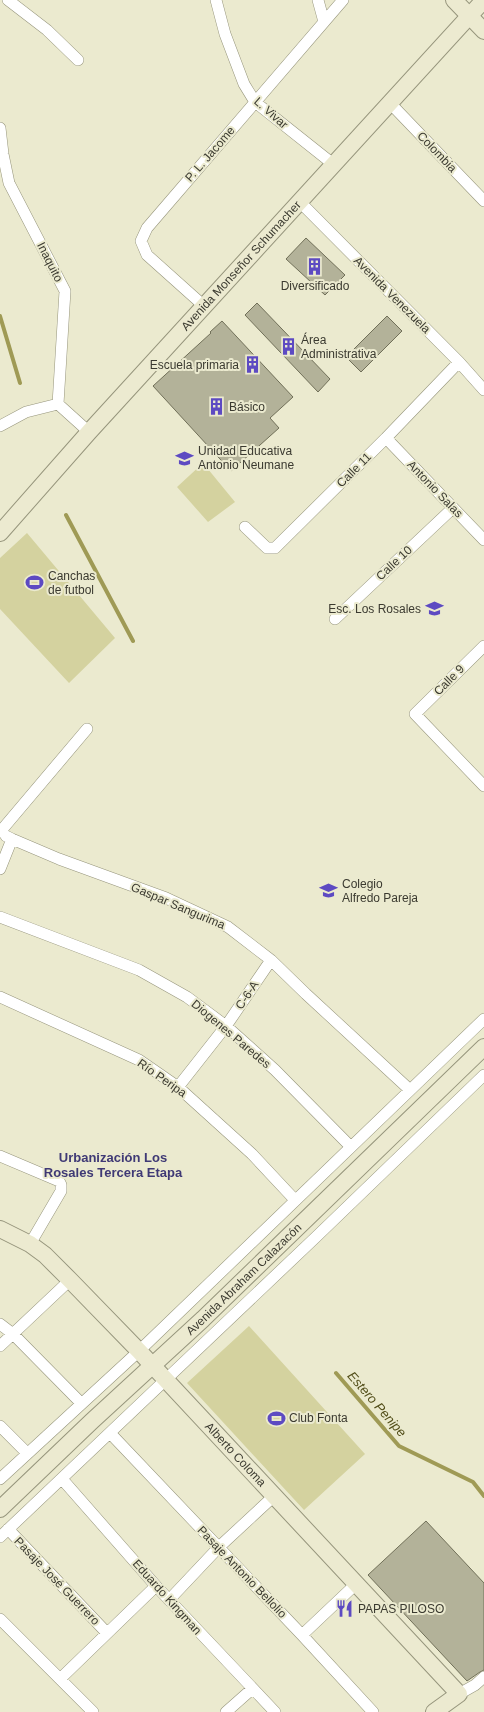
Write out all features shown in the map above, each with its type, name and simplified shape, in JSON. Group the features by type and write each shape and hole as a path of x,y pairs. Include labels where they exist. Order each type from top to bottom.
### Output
{"street":[{"path":"8,0 48,30 78,60"},
{"name":"L. Vivar","path":"216,0 225,34 244,84 255,102 333,164"},
{"path":"318,0 324,22"},
{"name":"P. L. Jacome","path":"204,306 147,255 141,241 146,228 343,0"},
{"path":"454,0 484,31"},
{"name":"Avenida Monseñor Schumacher","path":"0,533 88,432 482,2"},
{"name":"Colombia","path":"390,103 484,201"},
{"name":"Inaquito","path":"0,128 3,154 9,183 65,291 58,404"},
{"name":"Avenida Venezuela","path":"299,201 459,362 484,390"},
{"name":"Calle 11","path":"245,527 267,548 276,548 386,438 459,362"},
{"path":"0,426 26,412 58,404 88,432"},
{"name":"Antonio Salas","path":"386,438 484,540"},
{"name":"Calle 10","path":"335,619 453,508"},
{"name":"Calle 9","path":"484,646 415,714 484,784"},
{"path":"0,833 87,729"},
{"name":"Gaspar Sangurima","path":"0,833 59,859 166,898 228,927 271,960 410,1090"},
{"path":"0,869 12,838"},
{"name":"Diogenes Paredes","path":"0,917 139,970 187,997 226,1026 275,1070 351,1147"},
{"name":"C-6-A","path":"178,1087 226,1026 271,960"},
{"name":"Río Peripa","path":"0,998 139,1060 178,1087 252,1154 295,1200"},
{"name":"Avenida Abraham Calazacón","path":"0,1479 139,1351 484,1019"},
{"name":"Avenida Abraham Calazacón","path":"0,1509 92,1421 153,1366 484,1047"},
{"name":"Avenida Abraham Calazacón","path":"4,1533 484,1075"},
{"path":"0,1156 59,1181 61,1185 61,1191 30,1244"},
{"name":"Alberto Coloma","path":"0,1229 30,1244 45,1255 70,1280 166,1379 459,1694"},
{"path":"0,1346 70,1280"},
{"path":"0,1324 13,1334 81,1403"},
{"path":"0,1426 27,1453"},
{"name":"Pasaje Antonio Bellolio","path":"110,1433 302,1635 372,1712"},
{"name":"Eduardo Kingman","path":"62,1479 156,1586 275,1712"},
{"path":"169,1600 219,1547 274,1496"},
{"name":"Pasaje José Guerrero","path":"4,1533 106,1632"},
{"path":"302,1635 357,1583"},
{"path":"61,1678 106,1632 156,1586"},
{"path":"0,1619 61,1678 93,1712"},
{"path":"434,1712 459,1694 475,1685 484,1677"},
{"path":"226,1712 252,1689"}],"shaded area":[{"path":"203,463 235,502 208,522 177,487"},
{"name":"Canchas de futbol","path":"27,533 115,638 69,683 0,609 0,558"},
{"name":"Club Fonta","path":"249,1326 365,1454 304,1510 187,1383"}],"building":[{"name":"Diversificado","path":"306,238 345,275 325,295 286,259"},
{"name":"Área Administrativa","path":"257,303 330,379 318,392 245,315"},
{"path":"387,316 402,331 361,372 346,357"},
{"name":"Básico","path":"222,321 293,397 270,418 279,428 231,471 153,386"},
{"path":"426,1521 484,1583 484,1670 467,1681 368,1575"}],"waterway":[{"name":"Estero Penipe","path":"0,316 20,383"},
{"name":"Estero Penipe","path":"66,515 133,641"},
{"name":"Estero Penipe","path":"336,1373 399,1446 473,1482 484,1496"}],"place":[{"name":"Diversificado","path":"315,267"},
{"name":"Área Administrativa","path":"288,347"},
{"name":"Escuela primaria","path":"252,365"},
{"name":"Básico","path":"216,407"},
{"name":"Unidad Educativa Antonio Neumane","path":"185,458"},
{"name":"Canchas de futbol","path":"35,583"},
{"name":"Esc. Los Rosales","path":"434,609"},
{"name":"Colegio Alfredo Pareja","path":"329,891"},
{"name":"Club Fonta","path":"276,1418"},
{"name":"PAPAS PILOSO","path":"345,1609"}],"district":[{"name":"Urbanización Los Rosales Tercera Etapa","path":"113,1164"}]}
